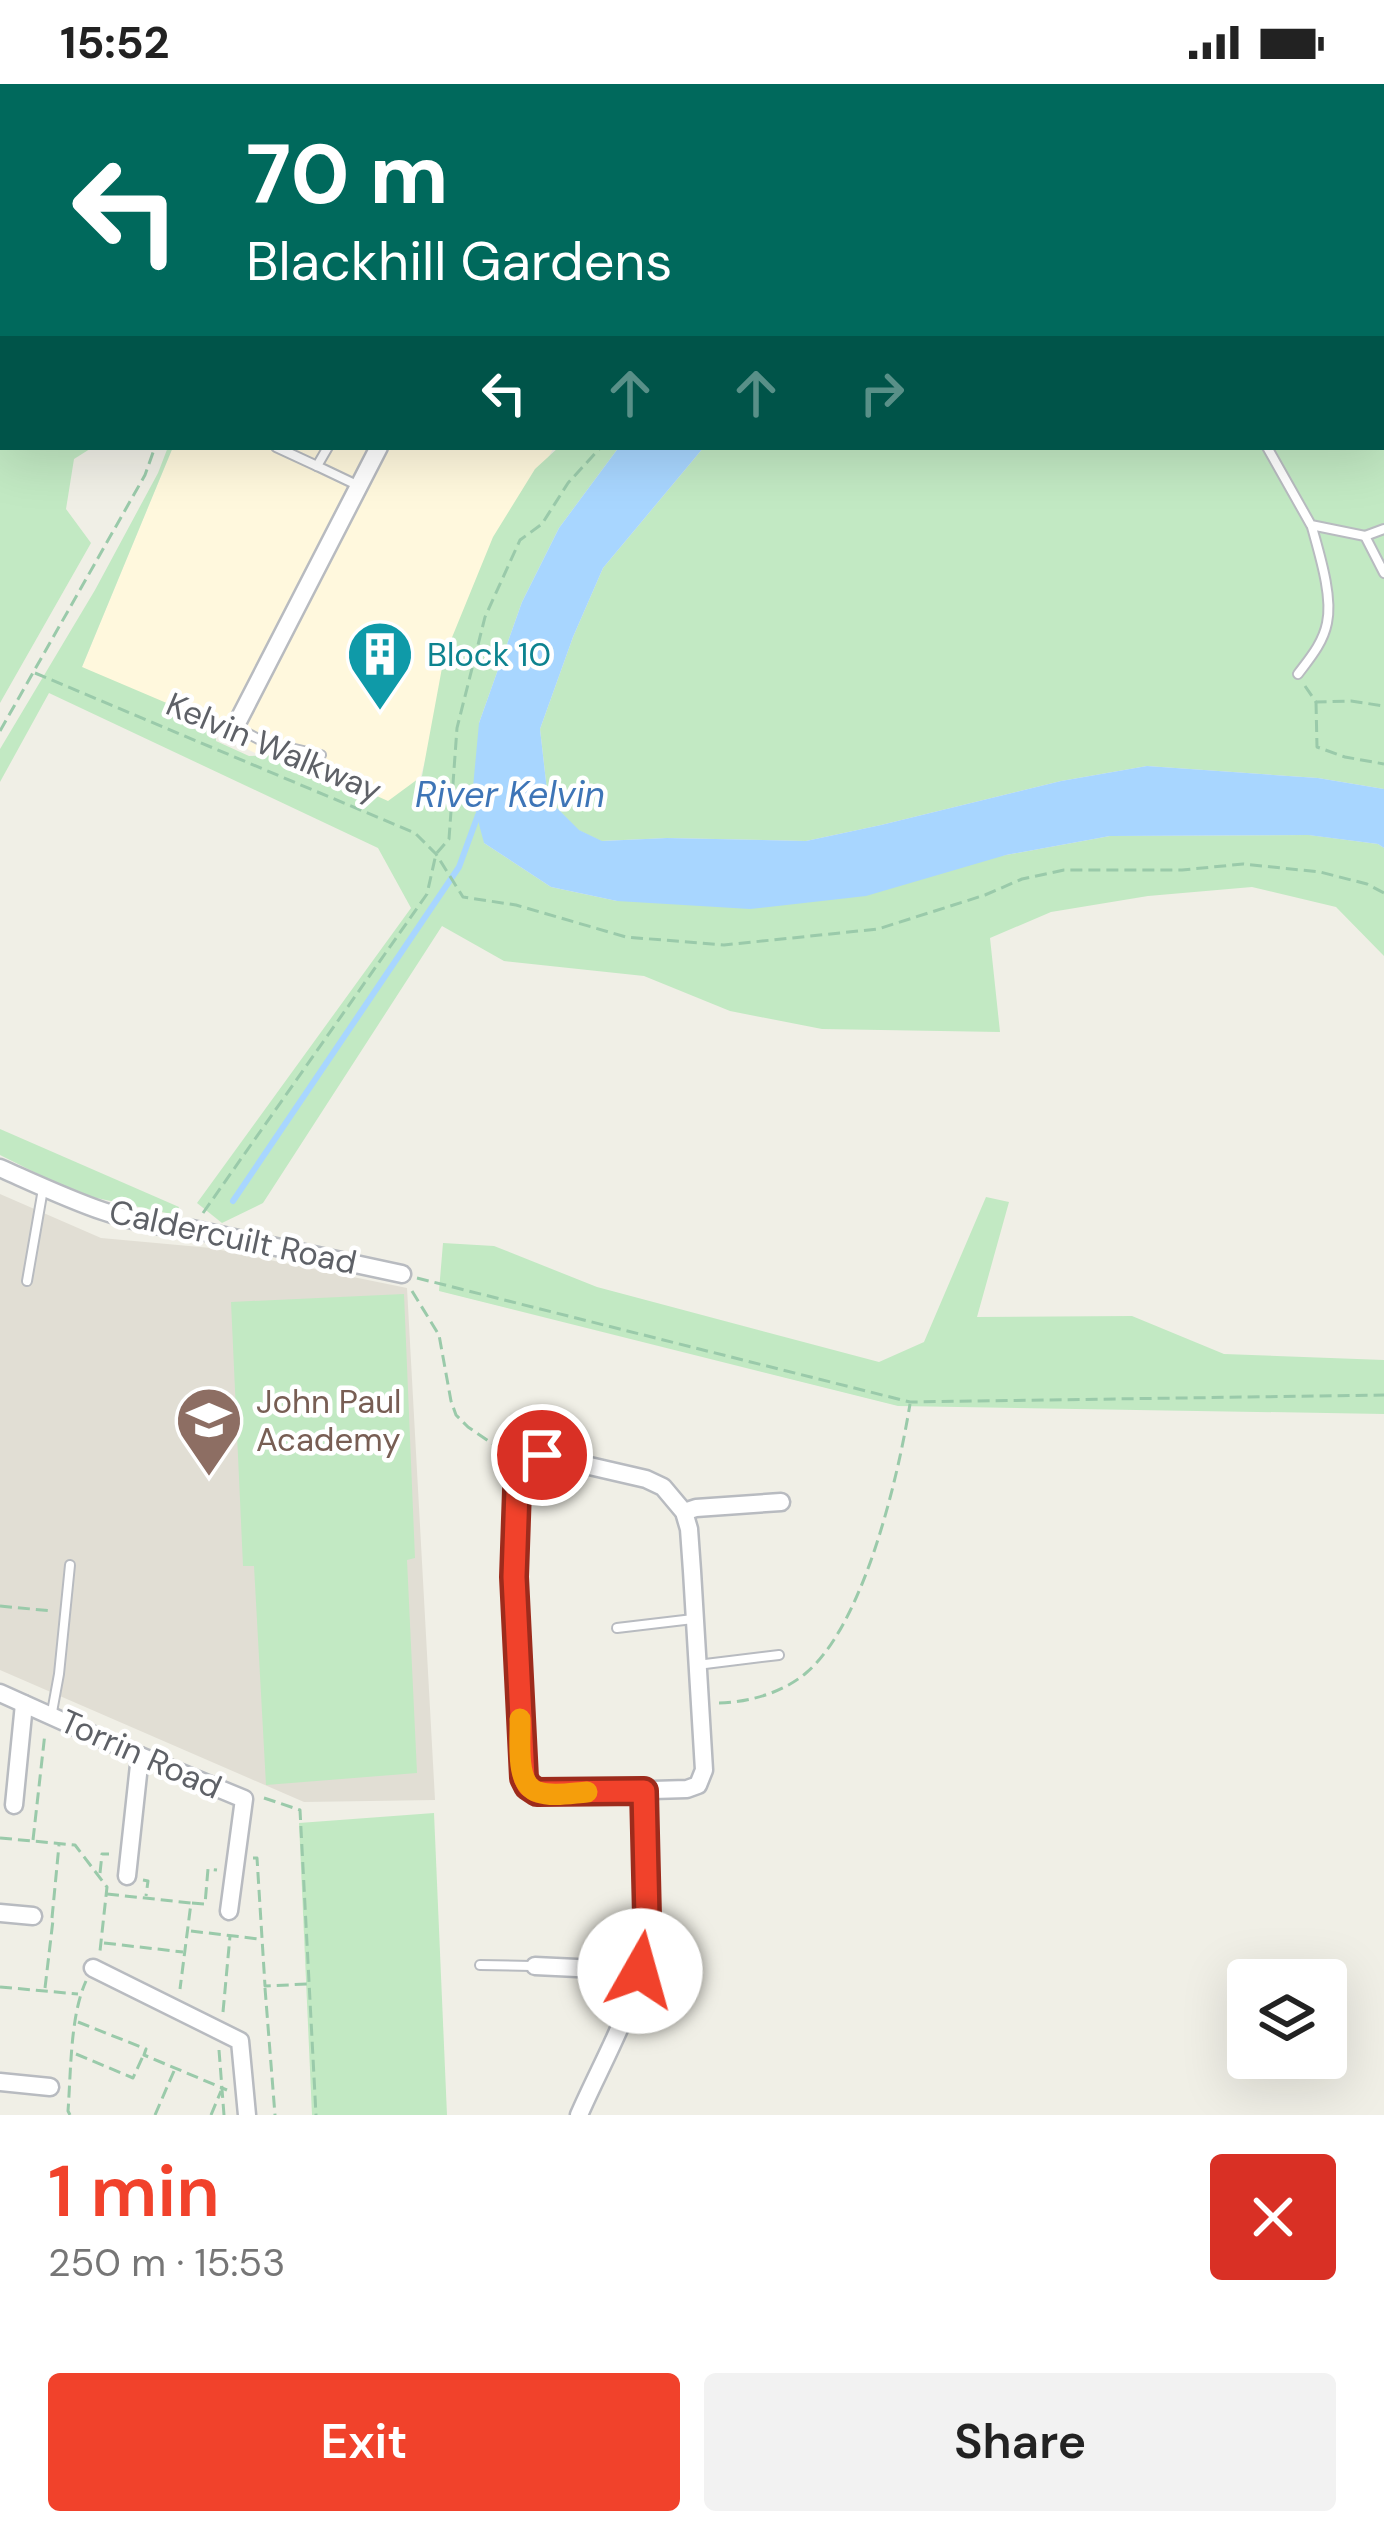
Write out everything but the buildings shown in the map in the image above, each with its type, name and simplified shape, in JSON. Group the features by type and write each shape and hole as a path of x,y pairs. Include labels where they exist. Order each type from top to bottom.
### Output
{"street":[{"path":"235,727 377,450"},
{"name":"Caldercuilt Road","path":"0,1168 60,1196 158,1228 192,1229 402,1274"},
{"path":"542,1455 627,1472 663,1487 683,1511 689,1528 704,1770 698,1785 644,1791 537,1792 528,1786 514,1577 521,1464 542,1455"},
{"path":"683,1511 782,1502"},
{"name":"Torrin Road","path":"0,1693 244,1799 229,1911"},
{"path":"14,1805 24,1704"},
{"path":"127,1876 140,1756"},
{"path":"579,2115 640,1971 647,1917 644,1791"},
{"path":"0,1913 33,1916"},
{"path":"535,1966 640,1971"},
{"path":"92,1968 240,2042 247,2115"},
{"path":"0,2082 50,2087"}],"lane":[{"path":"282,450 359,486"},
{"path":"317,466 326,450"},
{"path":"1270,450 1311,525 1323,570 1328,620 1316,651 1298,674"},
{"path":"1311,525 1365,536 1384,529"},
{"path":"1365,536 1384,572"},
{"path":"235,727 264,742 321,755"},
{"path":"27,1281 43,1187"},
{"path":"50,1714 70,1565"},
{"path":"617,1628 694,1619"},
{"path":"697,1665 779,1655"},
{"path":"480,1965 535,1966"}],"path":[{"path":"0,731 146,475 154,450"},
{"path":"192,1229 427,893 436,854 449,838 457,728 485,616 520,540 542,524 568,483 598,450"},
{"name":"Kelvin Walkway","path":"35,673 416,833 436,854 463,897 516,905 626,937 724,945 878,929 1022,879 1064,870 1182,870 1243,864 1320,872 1384,893"},
{"path":"1298,674 1316,702 1317,747 1384,764"},
{"path":"1316,702 1384,706"},
{"path":"402,1274 910,1402 1384,1395"},
{"path":"402,1274 439,1335 456,1415 521,1464"},
{"path":"699,1703 746,1700 781,1690 808,1672 832,1643 867,1573 900,1467 910,1402"},
{"path":"0,1606 65,1612"},
{"path":"33,1840 50,1714"},
{"path":"244,1799 267,1798 299,1810 316,2115"},
{"path":"0,1838 75,1845 107,1887 103,1943 80,1994 70,2115"},
{"path":"45,1991 60,1844"},
{"path":"99,1877 102,1854 129,1856"},
{"path":"106,1894 205,1904 208,1869 257,1858 274,2115"},
{"path":"178,2009 190,1903"},
{"path":"188,1931 261,1939"},
{"path":"224,2115 218,2030 230,1936"},
{"path":"103,1943 185,1952"},
{"path":"265,1986 310,1984"},
{"path":"0,1987 80,1994"},
{"path":"73,2053 133,2078 146,2049 76,2021"},
{"path":"144,2055 222,2090 244,2093"},
{"path":"155,2115 175,2069"},
{"path":"211,2115 222,2090"}],"shaded area":[{"path":"172,450 552,450 471,598 406,828 82,667"},
{"name":"John Paul Academy","path":"0,1194 101,1238 211,1248 407,1288 435,1800 304,1802 0,1670"}],"green space":[{"path":"0,450 88,450 74,459 66,509 91,543 0,703"},
{"path":"167,450 172,450 82,667 216,724 216,741 249,756 285,755 388,801 422,776 444,657 493,537 535,469 556,450 617,450 559,528 522,602 479,723 484,843 551,887 617,901 1006,855 1110,836 1309,835 1384,848 1384,956 1336,907 1252,887 1148,896 1051,912 990,938 1000,1032 822,1029 730,1011 644,976 504,961 442,926 263,1203 222,1223 197,1203 411,908 378,848 49,693 0,782 0,749"},
{"path":"701,450 1384,450 1384,789 1318,778 1147,766 1061,781 806,841 601,841 578,830 548,799 540,729 603,568"},
{"path":"0,1129 179,1207 176,1215 78,1194 0,1155"},
{"path":"986,1197 1009,1202 977,1317 1132,1316 1224,1354 1384,1360 1384,1414 898,1406 439,1291 443,1243 494,1246 597,1287 879,1362 924,1342"},
{"path":"404,1294 415,1558 407,1560 417,1773 266,1785 254,1566 243,1566 231,1302"},
{"path":"434,1813 447,2115 312,2115 299,1823"}],"water":[{"name":"River Kelvin","path":"617,450 701,450 603,568 540,729 548,799 579,830 602,841 806,841 1061,781 1147,766 1318,778 1384,789 1384,848 1308,835 1110,836 1006,855 866,896 750,909 617,901 551,887 484,843 472,798 479,723 522,602 559,528"}],"waterway":[{"path":"233,1201 459,867 478,815"}],"slow traffic":[{"path":"520,1719 522,1768 528,1786 537,1792 587,1792"}],"place":[{"name":"Block 10","path":"380,713"},
{"name":"John Paul Academy","path":"209,1479"}],"route":[{"path":"542,1455 521,1464 517,1490 514,1577 522,1768 528,1786 537,1792 644,1791 647,1917 640,1971"}]}
